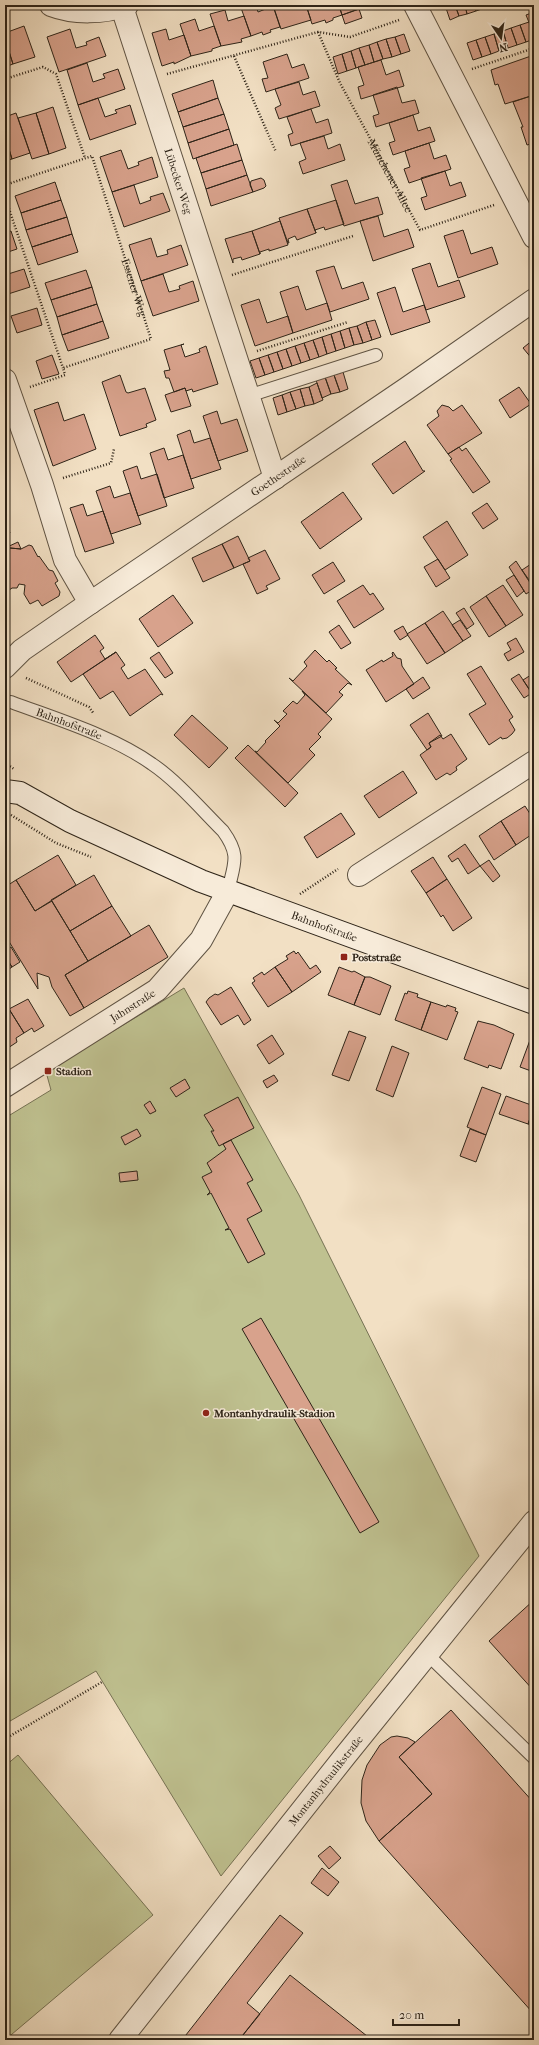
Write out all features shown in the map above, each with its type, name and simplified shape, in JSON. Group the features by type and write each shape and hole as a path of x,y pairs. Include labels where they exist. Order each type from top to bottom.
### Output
{"street":[{"path":"51,5 63,9 90,11 124,6"},
{"name":"Lübecker Weg","path":"124,6 145,80 275,478"},
{"path":"417,9 534,237"},
{"name":"Goethestraße","path":"12,671 13,654 275,478 534,300"},
{"path":"8,387 42,485 65,560 90,603"},
{"path":"359,875 534,762"},
{"name":"Bahnhofstraße","path":"5,774 13,792 70,822 117,844 228,891 534,1003"},
{"name":"Jahnstraße","path":"5,1086 157,990 201,940 228,891"},
{"name":"Montanhydraulikstraße","path":"120,2040 534,1522"}],"lane":[{"path":"248,396 376,355"},
{"name":"Bahnhofstraße","path":"11,702 88,731 153,764 223,831 232,843 236,854 228,891"},
{"path":"427,1654 534,1758"}],"path":[{"path":"145,80 318,32 350,37 417,9"},
{"name":"Münchener Allee","path":"318,32 340,83 420,230 514,198"},
{"path":"451,76 534,48"},
{"path":"234,56 276,152"},
{"name":"Essener Weg","path":"5,79 42,66 56,74 85,158 92,156 151,339 63,368 65,375 8,387"},
{"path":"5,185 85,158"},
{"path":"5,197 63,368"},
{"path":"211,282 353,236"},
{"path":"236,358 348,322"},
{"path":"42,485 111,463 114,449"},
{"path":"12,671 89,707 94,717 88,731"},
{"path":"295,898 350,861 359,875"},
{"path":"5,1739 102,1682"}],"green space":[{"name":"Montanhydraulik-Stadion","path":"184,988 299,1195 479,1556 221,1876 96,1671 5,1724 5,1118 51,1090 46,1072"},
{"path":"18,1755 153,1915 5,2040 5,1766"}],"building":[{"path":"240,5 256,5 258,12 273,6 280,27 270,30 271,32 263,35 262,32 251,36"},
{"path":"273,5 306,5 311,20 281,29"},
{"path":"306,5 339,5 342,15 333,18 333,20 326,23 325,20 312,24"},
{"path":"358,5 359,9 342,15 339,6"},
{"path":"445,5 455,5 459,16 450,20"},
{"path":"455,5 465,5 467,14 459,16"},
{"path":"465,5 474,5 476,11 467,14"},
{"path":"474,5 484,5 485,8 476,11"},
{"path":"359,9 362,18 345,24 342,15"},
{"path":"225,10 228,21 244,16 251,36 241,39 242,42 221,46 210,14"},
{"path":"534,12 534,29 532,30 526,15"},
{"path":"195,19 199,31 214,26 221,46 212,49 212,51 191,56 180,24"},
{"path":"529,22 534,39 526,42 520,25"},
{"path":"520,25 526,42 517,45 511,28"},
{"path":"24,26 35,57 13,64 5,39 5,33"},
{"path":"511,28 517,45 508,48 503,31"},
{"path":"70,29 76,48 87,45 86,42 99,37 106,56 59,72 47,37"},
{"path":"166,29 169,40 184,35 191,56 174,64 174,62 162,66 152,33"},
{"path":"503,31 508,48 499,51 494,34"},
{"path":"404,34 410,51 401,54 395,37"},
{"path":"494,34 499,51 491,54 485,37"},
{"path":"395,37 401,54 392,57 386,39"},
{"path":"485,37 491,54 482,57 476,40"},
{"path":"5,39 13,64 5,67"},
{"path":"386,39 392,57 383,59 377,42"},
{"path":"476,40 482,57 473,60 467,43"},
{"path":"377,42 383,59 374,62 369,45"},
{"path":"369,45 374,62 365,65 359,48"},
{"path":"359,48 365,65 356,68 351,51"},
{"path":"351,51 356,68 347,71 342,54"},
{"path":"287,54 292,68 304,64 309,78 266,92 262,79 268,78 263,62"},
{"path":"342,54 347,71 338,74 333,57"},
{"path":"531,56 534,64 534,95 505,104 498,84 495,85 491,70"},
{"path":"381,60 386,75 399,70 404,86 361,99 358,87 364,85 358,67"},
{"path":"87,63 93,82 105,78 103,74 118,69 125,89 78,105 67,70"},
{"path":"213,80 218,98 178,112 172,94"},
{"path":"299,82 303,95 315,91 320,106 279,119 275,108 281,105 275,89"},
{"path":"397,87 402,103 415,100 419,113 376,127 373,116 379,114 373,95"},
{"path":"534,95 534,143 527,145 521,127 523,127 513,102"},
{"path":"98,98 105,117 117,113 115,110 130,105 136,124 90,140 78,105"},
{"path":"218,98 224,114 183,127 178,112"},
{"path":"53,107 66,148 49,154 36,113"},
{"path":"311,109 316,123 328,119 332,133 291,146 288,135 293,133 287,117"},
{"path":"16,113 30,153 12,159 5,136 5,117"},
{"path":"36,113 49,154 32,159 18,118"},
{"path":"224,114 229,129 188,143 183,127"},
{"path":"413,115 418,131 430,127 435,141 393,155 389,143 395,141 389,123"},
{"path":"229,129 234,145 193,159 188,143"},
{"path":"5,136 12,159 5,161"},
{"path":"324,136 328,149 340,144 345,160 303,174 299,162 306,159 300,143"},
{"path":"429,143 434,159 446,155 451,169 409,183 404,169 410,167 405,151"},
{"path":"237,144 242,160 201,173 196,158"},
{"path":"121,150 128,169 139,165 138,162 152,157 158,177 112,192 100,157"},
{"path":"242,160 247,175 206,189 201,173"},
{"path":"445,171 450,186 461,182 466,196 425,210 421,198 427,196 421,178"},
{"path":"247,175 253,192 211,206 206,189"},
{"path":"261,178 264,180 266,186 253,192 250,185 251,181"},
{"path":"347,180 355,204 378,197 383,214 344,226 331,185"},
{"path":"55,182 61,200 21,213 15,196"},
{"path":"134,185 140,204 151,200 150,197 163,193 170,211 124,227 112,192"},
{"path":"61,200 67,217 26,230 21,213"},
{"path":"336,200 344,224 325,230 324,227 315,230 316,233 307,209"},
{"path":"307,209 316,233 297,240 295,236 288,239 288,243 279,218"},
{"path":"378,216 384,237 408,229 414,247 373,261 360,221"},
{"path":"67,217 72,234 32,247 26,230"},
{"path":"280,221 288,245 269,251 269,249 260,252 260,254 252,231"},
{"path":"463,230 471,254 492,247 498,264 458,278 444,236"},
{"path":"11,231 17,249 5,253 5,233"},
{"path":"252,231 260,254 242,260 241,257 233,259 233,263 225,239"},
{"path":"72,234 78,252 38,265 32,247"},
{"path":"151,238 157,257 168,254 167,250 181,245 188,265 141,281 129,245"},
{"path":"430,263 438,287 459,280 465,297 426,310 412,269"},
{"path":"334,266 342,289 363,282 369,299 330,312 316,271"},
{"path":"24,269 30,287 5,295 5,275"},
{"path":"86,270 92,287 51,300 45,283"},
{"path":"163,274 169,292 180,289 179,286 193,281 199,301 153,316 141,281"},
{"path":"298,286 306,310 327,303 332,320 293,333 280,292"},
{"path":"92,287 97,304 57,317 51,300"},
{"path":"395,287 403,312 424,305 430,322 391,335 377,293"},
{"path":"259,299 267,323 288,316 293,333 255,346 241,305"},
{"path":"97,304 103,321 62,335 57,317"},
{"path":"37,308 42,325 17,333 11,316"},
{"path":"375,320 381,337 372,340 366,322"},
{"path":"103,321 109,338 68,351 62,335"},
{"path":"366,322 372,340 363,343 357,326"},
{"path":"357,326 363,343 354,345 349,328"},
{"path":"349,328 354,345 345,348 340,331"},
{"path":"340,331 345,348 336,351 331,334"},
{"path":"331,334 336,351 327,354 322,337"},
{"path":"322,337 327,354 319,357 313,340"},
{"path":"534,339 534,368 529,363 533,360 523,348"},
{"path":"313,340 319,357 310,360 304,343"},
{"path":"304,343 310,360 301,363 295,346"},
{"path":"184,344 181,345 185,357 200,352 199,349 206,346 218,384 193,392 192,389 186,391 185,388 174,392 169,378 166,378 164,371 170,370 164,350"},
{"path":"295,346 301,363 292,366 286,349"},
{"path":"286,349 292,366 283,369 277,352"},
{"path":"277,352 283,369 274,372 268,355"},
{"path":"52,355 59,374 42,379 36,361"},
{"path":"268,355 274,372 265,375 259,358"},
{"path":"259,358 265,375 256,378 250,361"},
{"path":"343,372 348,389 340,392 334,375"},
{"path":"120,375 126,392 128,393 145,388 156,420 146,424 147,427 120,436 102,382"},
{"path":"334,375 340,392 331,394 325,377"},
{"path":"325,377 331,394 322,398 316,380"},
{"path":"317,383 323,400 314,404 309,387"},
{"path":"309,387 314,404 305,406 300,389"},
{"path":"519,387 531,404 510,418 499,400"},
{"path":"185,388 191,406 171,412 165,395"},
{"path":"300,389 305,406 296,409 290,392"},
{"path":"290,392 296,409 287,412 282,395"},
{"path":"282,395 287,412 278,415 273,398"},
{"path":"58,402 64,421 84,414 96,449 53,466 34,410"},
{"path":"442,405 449,407 453,411 462,405 482,433 448,454 427,425 439,416 437,411"},
{"path":"217,411 221,424 237,419 248,451 218,461 203,416"},
{"path":"190,430 194,443 210,438 221,469 191,479 177,435"},
{"path":"405,441 423,471 425,471 393,494 372,464"},
{"path":"459,447 462,451 466,448 490,482 473,493 450,460 452,459 448,454"},
{"path":"164,448 168,460 183,455 194,488 164,498 150,453"},
{"path":"137,466 141,479 157,474 167,506 138,516 123,471"},
{"path":"110,486 114,498 130,493 141,524 111,534 96,491"},
{"path":"343,492 362,519 320,549 301,522"},
{"path":"487,503 498,519 483,529 472,513"},
{"path":"83,504 87,516 103,511 114,543 85,552 70,508"},
{"path":"5,521 10,533 5,535"},
{"path":"447,521 468,555 445,570 423,537"},
{"path":"238,536 250,561 234,568 222,544"},
{"path":"18,542 21,549 10,548 5,551 5,548"},
{"path":"222,544 234,568 203,582 192,558"},
{"path":"29,545 32,546 38,557 39,556 49,570 53,571 58,581 55,583 60,592 59,596 42,606 38,600 30,604 24,594 25,585 19,584 17,588 12,588 5,593 5,551 10,548 21,549"},
{"path":"265,550 280,579 266,586 268,589 257,594 243,564 250,561 248,558"},
{"path":"438,559 450,578 436,587 424,567"},
{"path":"516,561 534,589 526,594 509,567"},
{"path":"333,562 345,581 324,594 312,575"},
{"path":"534,562 534,587 522,570"},
{"path":"514,575 524,591 517,597 506,580"},
{"path":"363,585 370,595 373,593 384,609 354,628 337,601"},
{"path":"503,585 523,615 506,626 486,596"},
{"path":"173,595 193,623 158,647 139,619"},
{"path":"486,596 506,626 489,637 470,607"},
{"path":"464,608 474,624 467,629 456,613"},
{"path":"443,611 463,641 445,653 425,623"},
{"path":"460,620 471,636 463,641 452,625"},
{"path":"425,623 445,653 427,664 407,634"},
{"path":"339,625 351,643 341,649 329,632"},
{"path":"403,626 408,635 400,640 394,631"},
{"path":"95,635 104,648 100,651 105,659 116,652 71,682 57,662"},
{"path":"516,638 524,652 508,661 504,654 511,650 507,643"},
{"path":"315,650 327,662 329,660 337,668 335,669 352,685 348,683 339,692 343,695 326,713 289,678 293,681 307,666 304,662"},
{"path":"116,652 125,665 121,668 128,679 145,669 163,695 161,694 130,716 113,691 100,699 83,674"},
{"path":"159,652 173,673 165,678 150,658"},
{"path":"393,652 397,658 401,659 402,666 414,684 386,702 366,670 382,660 383,662 393,656"},
{"path":"481,666 513,717 509,720 515,730 507,738 502,739 501,737 489,745 469,714 486,704 467,674"},
{"path":"534,673 534,697 523,680"},
{"path":"519,674 532,693 524,698 511,679"},
{"path":"423,677 430,688 413,699 406,689"},
{"path":"302,691 332,719 318,734 321,737 309,749 315,755 288,783 255,751 257,752 266,742 265,741 280,726 274,720 278,723 287,714 283,711 293,701 297,704 305,695"},
{"path":"428,713 442,736 429,743 431,747 427,750 410,725"},
{"path":"192,715 228,748 209,768 174,735"},
{"path":"451,734 467,759 456,767 457,770 450,775 447,773 436,780 420,755 431,747 429,743 440,735 443,739"},
{"path":"248,745 298,793 285,807 235,758"},
{"path":"403,771 417,793 379,818 364,796"},
{"path":"525,806 534,820 534,833 516,845 501,821"},
{"path":"341,813 355,834 317,858 304,837"},
{"path":"501,821 516,845 494,860 479,836"},
{"path":"465,844 480,866 468,874 458,858 452,862 448,856"},
{"path":"58,855 76,885 35,911 16,880"},
{"path":"433,857 447,879 426,893 411,871"},
{"path":"489,860 500,876 493,882 480,866"},
{"path":"94,875 112,906 70,931 51,900"},
{"path":"447,879 472,918 453,931 443,915 441,917 426,893"},
{"path":"16,880 35,911 52,901 88,961 65,975 84,1008 70,1016 52,987 49,977 37,973 38,989 5,935 5,887"},
{"path":"112,906 131,936 88,961 70,931"},
{"path":"149,925 168,957 84,1008 65,975"},
{"path":"11,947 20,962 12,967 5,956 5,950"},
{"path":"294,951 296,954 298,952 310,969 316,965 321,972 292,992 275,967 288,959 286,956"},
{"path":"5,956 12,967 5,972"},
{"path":"275,967 292,992 268,1007 252,983 255,981 253,978 262,972 264,975"},
{"path":"339,967 352,972 354,971 365,977 354,1005 328,995"},
{"path":"365,977 370,977 391,986 380,1015 354,1005"},
{"path":"231,987 251,1020 244,1025 238,1015 221,1025 206,1002 215,994 218,995"},
{"path":"408,991 418,994 417,997 431,1002 421,1030 395,1020 405,993 407,994"},
{"path":"28,999 44,1026 34,1032 32,1028 24,1033 9,1009"},
{"path":"431,1002 446,1007 447,1005 456,1008 455,1011 458,1012 447,1040 421,1030"},
{"path":"9,1009 24,1033 16,1038 17,1042 8,1048 5,1042 5,1012"},
{"path":"478,1021 494,1025 514,1034 501,1069 489,1065 488,1068 464,1059"},
{"path":"349,1031 366,1037 349,1081 332,1075"},
{"path":"272,1035 284,1054 269,1064 257,1045"},
{"path":"530,1040 534,1042 534,1072 520,1067"},
{"path":"392,1046 409,1053 393,1097 376,1090"},
{"path":"274,1075 278,1081 267,1088 263,1081"},
{"path":"185,1079 190,1088 176,1097 170,1088"},
{"path":"482,1087 501,1094 486,1135 467,1127"},
{"path":"506,1096 534,1106 528,1124 499,1114"},
{"path":"238,1097 254,1128 219,1146 211,1131 214,1131 204,1115"},
{"path":"150,1101 156,1111 150,1114 144,1105"},
{"path":"534,1109 534,1127 528,1124"},
{"path":"137,1129 141,1136 125,1145 121,1137"},
{"path":"470,1129 486,1135 476,1162 460,1156"},
{"path":"231,1140 253,1180 247,1183 262,1211 247,1219 265,1254 248,1263 230,1229 225,1230 229,1228 211,1193 207,1195 210,1192 202,1177 212,1172 207,1163 226,1149 223,1144"},
{"path":"137,1171 138,1180 120,1182 119,1173"},
{"path":"261,1318 379,1522 360,1533 242,1329"},
{"path":"534,1600 534,1691 489,1641"},
{"path":"451,1710 534,1803 533,2013 379,1841 432,1794 399,1757"},
{"path":"397,1736 408,1738 415,1742 399,1757 432,1794 379,1841 366,1821 361,1803 362,1780 367,1765 380,1745 391,1737"},
{"path":"330,1846 341,1858 329,1869 318,1856"},
{"path":"322,1868 339,1882 328,1896 311,1883"},
{"path":"280,1915 303,1933 247,2003 260,2014 239,2040 182,2040"},
{"path":"290,1975 372,2040 239,2040"}],"place":[{"name":"Poststraße","path":"344,957"},
{"name":"Stadion","path":"48,1071"},
{"name":"Montanhydraulik-Stadion","path":"206,1413"}]}
